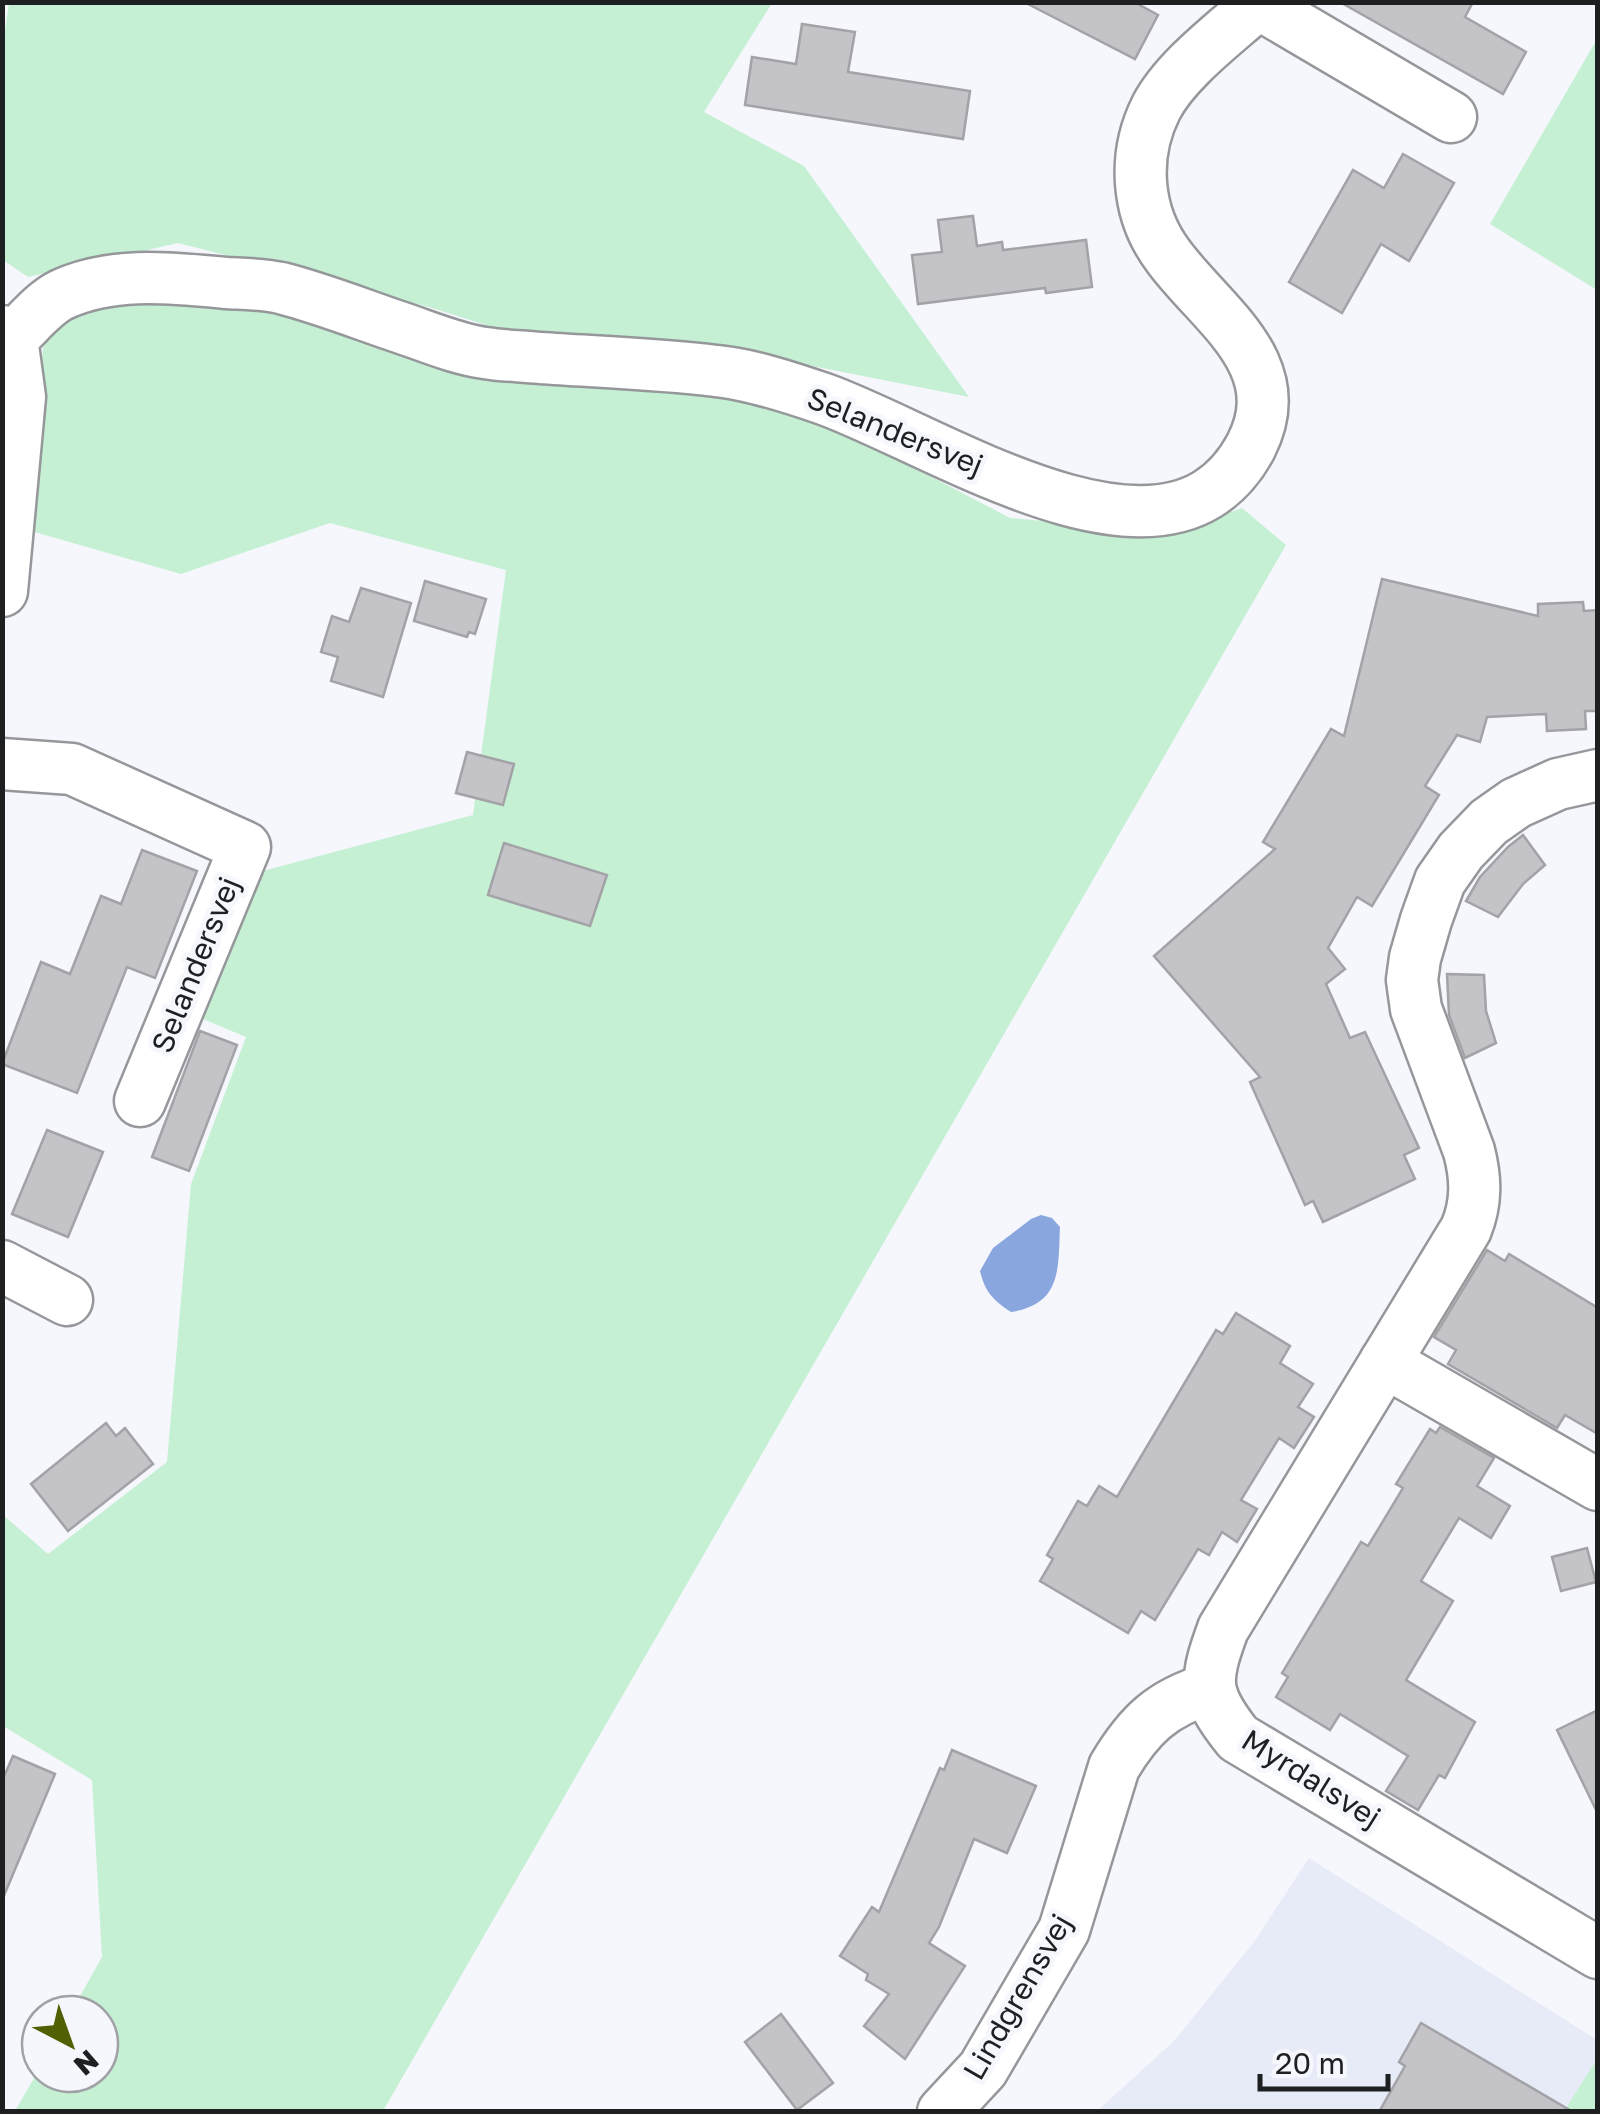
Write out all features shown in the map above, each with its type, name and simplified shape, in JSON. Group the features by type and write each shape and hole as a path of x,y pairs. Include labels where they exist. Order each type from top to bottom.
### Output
{"street":[{"name":"Selandersvej","path":"2,592 20,397 7,334 58,296 108,280 162,277 277,287 481,353 721,371 826,400 1052,496 1122,511 1174,509 1206,495 1228,478 1245,458 1265,406 1259,374 1246,348 1168,256 1143,203 1140,166 1144,138 1171,84 1259,3 1451,117"},
{"name":"Selandersvej","path":"2,764 72,770 245,847 140,1101"},
{"path":"1209,1689 1211,1660 1223,1629 1466,1229 1475,1198 1470,1150 1416,1009 1412,980 1415,958 1440,881 1461,851 1490,822 1516,804 1558,784 1598,775"},
{"path":"2,1266 67,1300"},
{"path":"1385,1362 1598,1486"},
{"name":"Myrdalsvej","path":"1209,1689 1218,1713 1238,1738 1598,1952"},
{"name":"Lindgrensvej","path":"944,2112 983,2069 1064,1930 1114,1767 1128,1744 1161,1710 1182,1697 1209,1689"}],"shaded area":[{"path":"1309,1858 1597,2040 1597,2059 1564,2111 1096,2112 1174,2041 1254,1942"}],"green space":[{"path":"9,3 772,3 704,112 804,166 969,397 727,349 505,331 429,307 178,243 28,277 3,260 2,51"},
{"path":"1597,39 1597,290 1490,224"},
{"path":"175,292 800,408 1010,518 1174,533 1242,508 1286,545 383,2111 15,2111 25,2094 120,2094 120,1994 81,1994 102,1957 92,1780 3,1726 2,1514 48,1554 167,1462 191,1184 246,1037 203,1019 259,872 473,815 506,570 330,523 181,574 31,531 44,332 62,313"},
{"path":"1597,2059 1597,2111 1564,2111"}],"water":[{"path":"1041,1215 1052,1218 1060,1227 1054,1282 1040,1301 1011,1312 991,1295 980,1271 993,1248"}],"building":[{"path":"1024,2 1134,2 1158,15 1135,59"},
{"path":"1340,2 1473,2 1465,17 1526,52 1503,94"},
{"path":"802,24 855,32 848,72 970,91 963,139 745,105 752,57 796,64"},
{"path":"1403,154 1454,183 1409,261 1381,244 1342,313 1289,282 1353,170 1384,188"},
{"path":"973,216 977,246 1002,242 1003,250 1086,240 1092,287 1046,293 1045,288 918,304 912,255 942,252 938,220"},
{"path":"1382,579 1538,616 1538,604 1583,602 1584,611 1598,610 1598,711 1585,711 1586,729 1547,731 1546,714 1487,717 1480,742 1457,735 1425,786 1439,795 1372,906 1357,897 1328,948 1345,969 1326,984 1350,1038 1365,1032 1419,1148 1404,1155 1415,1179 1323,1222 1313,1201 1305,1205 1250,1082 1260,1077 1154,956 1275,849 1263,842 1331,729 1344,736"},
{"path":"425,581 486,599 475,634 469,632 467,637 414,621"},
{"path":"361,588 411,603 383,697 331,681 338,657 321,652 332,616 349,622"},
{"path":"467,752 514,764 503,805 456,793"},
{"path":"1523,835 1545,865 1523,884 1498,917 1466,901 1480,877"},
{"path":"504,843 607,875 590,926 488,895"},
{"path":"142,850 197,871 155,978 127,967 77,1093 2,1064 41,962 70,974 101,896 121,904"},
{"path":"1447,974 1484,975 1486,1011 1496,1043 1465,1058 1449,1015"},
{"path":"200,1031 237,1045 189,1171 152,1157"},
{"path":"47,1130 103,1152 68,1237 12,1214"},
{"path":"1487,1250 1505,1261 1509,1254 1598,1308 1598,1434 1565,1415 1557,1428 1448,1364 1456,1350 1434,1337"},
{"path":"1236,1313 1290,1346 1280,1363 1313,1384 1298,1407 1314,1417 1294,1448 1279,1438 1241,1500 1257,1509 1237,1542 1222,1532 1209,1555 1198,1549 1155,1620 1141,1611 1128,1633 1040,1581 1053,1559 1047,1555 1078,1501 1087,1506 1099,1486 1117,1497 1216,1330 1223,1334"},
{"path":"106,1423 116,1436 125,1428 153,1464 68,1531 31,1484"},
{"path":"1440,1427 1494,1458 1477,1486 1510,1506 1491,1538 1459,1518 1421,1581 1453,1601 1406,1680 1475,1722 1445,1778 1439,1775 1418,1810 1386,1791 1408,1756 1340,1714 1330,1730 1276,1697 1288,1677 1282,1673 1361,1542 1368,1546 1403,1488 1396,1484 1430,1429 1436,1433"},
{"path":"1587,1548 1596,1582 1561,1591 1552,1557"},
{"path":"1598,1710 1598,1814 1557,1730"},
{"path":"952,1750 1036,1786 1007,1853 974,1839 929,1943 965,1966 905,2059 864,2026 889,1994 866,1980 868,1974 840,1956 872,1907 879,1912 940,1768 944,1770"},
{"path":"13,1756 55,1774 3,1898 2,1781"},
{"path":"781,2014 833,2083 797,2110 745,2042"},
{"path":"1421,2023 1573,2112 1379,2112 1405,2066 1399,2062"}]}
